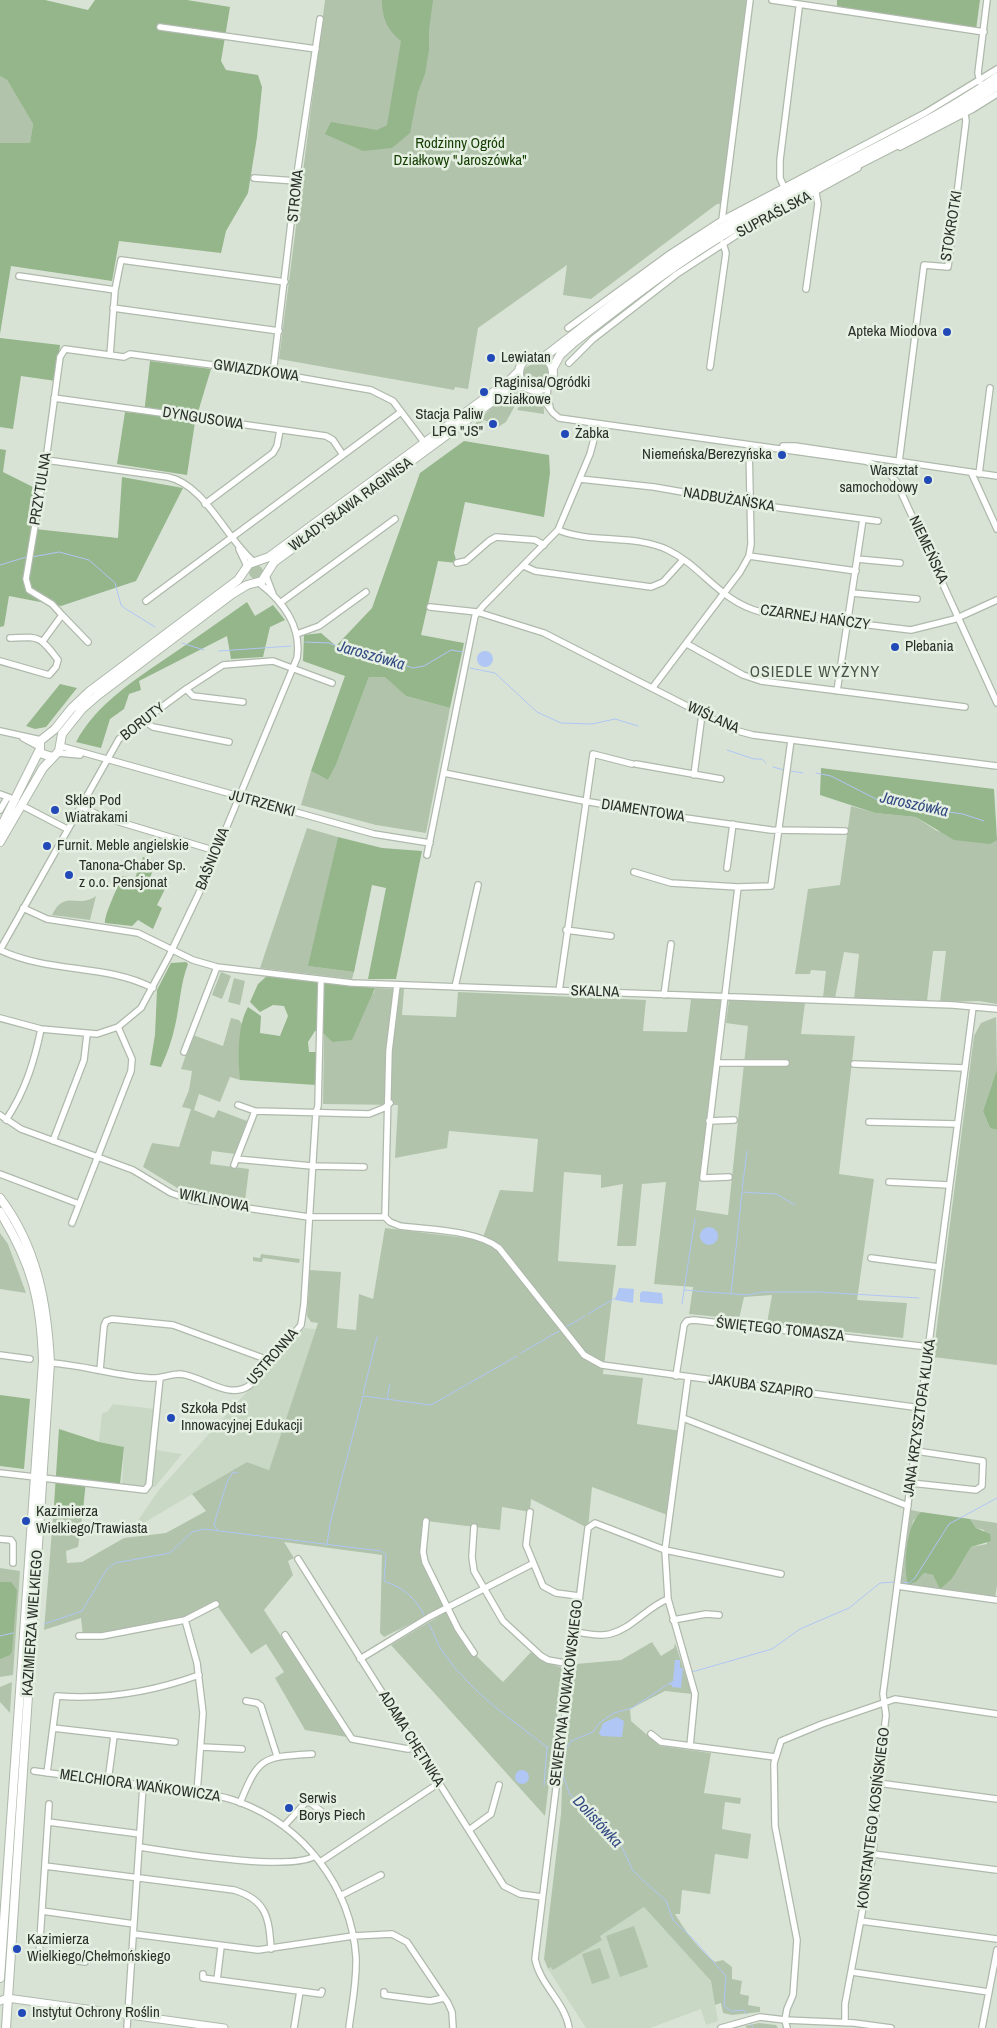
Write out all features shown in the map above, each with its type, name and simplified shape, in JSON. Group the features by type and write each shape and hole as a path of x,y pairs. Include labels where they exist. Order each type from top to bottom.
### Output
{"main road":[{"path":"544,357 571,335 699,242 753,210 956,103 997,77"},
{"path":"553,368 544,357 535,356 526,359 519,371 520,380 524,386 537,391 548,387 553,378 553,368 560,355 573,343 694,254 757,216 960,109 997,86"},
{"name":"WŁADYSŁAWA RAGINISA","path":"0,842 42,743 90,690 238,580 250,565 268,557 476,405 519,371"},
{"name":"WŁADYSŁAWA RAGINISA","path":"0,829 57,750 62,734 68,725 98,695 232,594 247,585 257,583 266,574 271,565 293,547 486,406 514,387 524,386"},
{"path":"257,583 248,580 250,565 263,564 266,574"},
{"path":"56,738 57,750 45,757 42,743 56,738"},
{"name":"KAZIMIERZA WIELKIEGO","path":"0,1198 24,1238 42,1289 48,1321 50,1362 39,1477 25,1682 11,1940 4,2000 6,2028"},
{"name":"KAZIMIERZA WIELKIEGO","path":"0,1212 25,1259 40,1315 42,1361 39,1477"},
{"name":"KAZIMIERZA WIELKIEGO","path":"0,1978 25,1682"},
{"path":"3,1939 11,1940"}],"street":[{"path":"722,220 750,0"},
{"path":"772,0 984,32"},
{"path":"980,82 978,73 987,0"},
{"path":"784,187 780,178 780,160 798,8"},
{"name":"STROMA","path":"274,373 296,181 320,19"},
{"path":"160,27 316,49"},
{"name":"SUPRAŚLSKA","path":"568,328 671,253 722,220 925,113 980,82 997,69"},
{"name":"SUPRAŚLSKA","path":"569,363 583,347 639,302 723,243 844,176 964,114 997,94"},
{"name":"STOKROTKI","path":"899,462 924,264 948,267 966,122 964,114"},
{"path":"254,178 296,181"},
{"path":"806,289 818,204 816,193"},
{"path":"710,367 726,253 723,243"},
{"path":"110,355 115,290 121,260 285,282"},
{"path":"19,276 115,290"},
{"path":"113,308 279,331"},
{"name":"GWIAZDKOWA","path":"66,349 124,357 130,354 274,373 371,390 388,396 424,442"},
{"name":"PRZYTULNA","path":"66,349 60,354 46,460 26,582 29,590 52,604 88,642"},
{"path":"548,387 547,396 552,412"},
{"path":"979,474 990,388"},
{"path":"537,391 552,412"},
{"name":"DYNGUSOWA","path":"54,398 326,436 333,440 343,455"},
{"path":"146,600 401,412"},
{"name":"NIEMEŃSKA","path":"552,412 559,418 868,461 888,471 896,481 997,703"},
{"path":"427,855 477,612 558,530 594,443 598,424"},
{"path":"205,504 273,453 277,446 280,430"},
{"path":"653,687 740,572 749,556 751,504 749,445"},
{"name":"NIEMEŃSKA","path":"783,450 783,446 795,446 997,476"},
{"path":"46,460 174,478 189,486 205,504 250,565"},
{"path":"971,472 997,529"},
{"name":"NADBUŻAŃSKA","path":"580,479 654,487 751,504 878,521"},
{"path":"280,603 395,519"},
{"path":"837,691 863,519"},
{"name":"CZARNEJ HAŃCZY","path":"558,530 654,545 669,551 683,560 723,594 747,608 761,612 911,630 958,618 997,600"},
{"path":"457,563 466,561 489,540 496,537 535,540 544,545"},
{"path":"749,556 856,571"},
{"path":"857,559 900,563"},
{"path":"524,566 535,571 650,587 664,582 683,560"},
{"name":"BAŚNIOWA","path":"266,574 274,596"},
{"name":"BAŚNIOWA","path":"0,1018 41,1029 88,1034 118,1028 141,1008 153,988 173,950 294,667 298,650 297,634 291,620 274,596 257,583"},
{"path":"297,634 319,626 366,592"},
{"path":"852,592 917,599"},
{"name":"WIŚLANA","path":"430,606 477,612 564,641 734,730 791,740 997,766"},
{"path":"43,641 62,615"},
{"path":"0,661 49,675 56,667 58,660 43,641 37,637 10,638"},
{"path":"687,644 743,675 761,681 965,706"},
{"name":"BORUTY","path":"0,950 119,739 215,668 230,664 274,661 332,683"},
{"path":"186,689 193,696 243,702"},
{"path":"694,775 702,714"},
{"path":"144,721 153,728 229,742"},
{"path":"0,731 42,743"},
{"path":"634,872 671,883 768,888 773,883 791,740"},
{"name":"JUTRZENKI","path":"57,750 96,757 374,834 430,843"},
{"path":"559,991 584,802 593,754 634,764 721,779"},
{"name":"DIAMENTOWA","path":"444,773 584,802 733,824 780,830 845,831"},
{"path":"0,794 67,829"},
{"path":"0,810 7,798"},
{"path":"80,806 103,817 216,851"},
{"path":"727,868 733,824"},
{"path":"455,987 478,885"},
{"path":"729,1177 703,1178 738,887"},
{"name":"SKALNA","path":"23,908 47,919 133,931 193,960 217,967 321,980 997,1009"},
{"path":"566,930 611,936"},
{"path":"664,995 671,944"},
{"path":"0,950 34,963 120,974 153,988"},
{"path":"184,1052 217,967"},
{"name":"USTRONNA","path":"50,1362 160,1378 172,1375 186,1375 227,1390 240,1390 250,1384 301,1324 316,1112 318,1106 321,980"},
{"path":"385,1217 390,1103 391,1020 397,984"},
{"name":"JANA KRZYSZTOFA KLUKA","path":"884,1702 883,1694 973,1007"},
{"path":"72,1223 132,1066 130,1054 118,1028"},
{"path":"6,1120 26,1086 34,1065 41,1029"},
{"path":"53,1142 84,1060 88,1034"},
{"path":"717,1063 786,1063"},
{"path":"854,1064 965,1068"},
{"path":"238,1105 255,1111 372,1114 390,1103"},
{"path":"255,1111 235,1162 364,1167"},
{"name":"WIKLINOWA","path":"0,1114 6,1120 53,1142 133,1170 171,1193 190,1200 309,1217 385,1217"},
{"path":"710,1121 734,1120"},
{"path":"869,1122 957,1124"},
{"path":"0,1174 79,1204"},
{"path":"889,1182 949,1185"},
{"name":"JAKUBA SZAPIRO","path":"385,1217 390,1222 400,1226 477,1237 491,1241 499,1248 584,1355 602,1366 921,1408"},
{"path":"871,1258 939,1266"},
{"path":"100,1370 104,1326 106,1321 112,1319 173,1325 271,1361"},
{"name":"ŚWIĘTEGO TOMASZA","path":"676,1376 684,1325 687,1321 762,1327 929,1347"},
{"path":"0,1355 30,1359"},
{"path":"0,1473 145,1490 149,1485 159,1406 160,1378"},
{"path":"688,1378 665,1550 668,1599 695,1694 690,1746"},
{"path":"683,1418 908,1506"},
{"path":"911,1483 976,1490 982,1486 983,1461 916,1451"},
{"path":"530,1512 526,1545 532,1564 543,1586 550,1590 579,1596"},
{"path":"426,1521 423,1552 425,1562 458,1629 474,1653"},
{"name":"SEWERYNA NOWAKOWSKIEGO","path":"569,2028 564,2011 536,1965 535,1952 588,1528 595,1523 665,1550"},
{"path":"474,1527 472,1564 503,1621 530,1647 548,1660 570,1664"},
{"path":"0,1539 11,1540 13,1543 14,1563"},
{"path":"665,1550 781,1574"},
{"name":"ADAMA CHĘTNIKA","path":"298,1559 504,1886 520,1894 542,1897"},
{"path":"360,1659 448,1608 532,1564"},
{"path":"898,1586 997,1600"},
{"path":"575,1632 611,1634 625,1628 668,1599"},
{"path":"79,1636 102,1636 185,1620 216,1604"},
{"path":"673,1620 700,1614 719,1615"},
{"path":"185,1620 199,1675 203,1713 202,1747 197,1793"},
{"path":"286,1635 352,1739 408,1749 416,1747"},
{"path":"57,1696 95,1698 138,1694 170,1686 199,1675"},
{"path":"47,1772 58,1688"},
{"path":"787,2028 786,2020 793,1995 797,1940 776,1840 774,1802 775,1758 781,1741 895,1699 997,1714"},
{"path":"246,1701 257,1702 261,1706 276,1756"},
{"name":"KONSTANTEGO KOSIŃSKIEGO","path":"845,2023 846,2004 873,1854 878,1783 886,1715 884,1702"},
{"path":"53,1728 175,1744 175,1742"},
{"path":"652,1734 661,1742 775,1758"},
{"path":"108,1781 114,1736"},
{"path":"202,1747 242,1749"},
{"path":"240,1803 255,1770 266,1761 276,1756 312,1754"},
{"name":"MELCHIORA WAŃKOWICZA","path":"34,1771 197,1793 240,1803 284,1826 320,1862 340,1896 353,1936 356,1976 349,2028"},
{"path":"320,1862 439,1783"},
{"path":"878,1783 997,1799"},
{"path":"469,1830 491,1814 499,1785"},
{"path":"126,2028 143,1786"},
{"path":"284,1826 306,1802 312,1803 321,1811"},
{"path":"48,1804 39,1955 85,1962"},
{"path":"48,1822 140,1834"},
{"path":"139,1847 209,1857 272,1862 301,1862 315,1856"},
{"path":"873,1854 997,1870"},
{"path":"45,1866 244,1894 258,1903 265,1912 269,1921 271,1949"},
{"path":"340,1896 381,1875"},
{"path":"42,1911 134,1924"},
{"path":"861,1921 997,1940"},
{"path":"134,1934 248,1950 271,1949 385,1933 402,1938 452,2012 453,2028"},
{"path":"217,1980 222,1946"},
{"path":"982,2028 989,1992 994,1983 997,1950"},
{"path":"852,1972 989,1992"},
{"path":"203,1974 203,1978 321,1994 322,1991"},
{"path":"294,2028 300,1991"},
{"path":"384,1992 384,1995 430,2002 444,1998"},
{"path":"4,2000 224,2028"},
{"path":"721,2028 760,2017 891,2028"}],"shaded area":[{"path":"304,1328 316,1329 269,1470 247,1462 135,1528 135,1525 158,1491"},
{"path":"113,1404 155,1409 146,1484 141,1486 122,1484 124,1447 99,1442 102,1413 107,1412"},
{"path":"156,1450 182,1454 155,1487 153,1487"},
{"path":"644,1907 711,1981 718,2021 706,2025 701,2009 650,2028 586,2028 548,1969"}],"green space":[{"path":"0,0 45,0 88,10 95,0 187,0 230,7 221,61 226,70 258,75 262,87 257,137 248,193 226,231 221,253 119,241 112,281 11,266 0,334 0,143 30,143 33,124 7,80 0,76"},
{"name":"Rodzinny Ogród Działkowy \"Jaroszówka\"","path":"325,0 747,0 721,204 717,204 591,299 563,295 567,265 478,328 468,389 455,387 454,390 279,359"},
{"path":"382,0 433,0 429,30 429,50 410,133 392,148 363,151 325,134 331,122 377,130 387,125 401,41 386,23"},
{"path":"837,0 980,0 976,30 837,7"},
{"path":"0,76 7,80 33,124 30,144 0,143"},
{"path":"0,338 60,345 56,381 21,376 13,429 0,427"},
{"path":"150,361 211,369 195,422 187,475 117,464 125,412 144,414"},
{"path":"546,362 549,372 545,380 533,383 523,379 524,370 527,367"},
{"path":"514,393 522,393 506,422 498,427 484,420 479,425 481,430 472,428 493,407"},
{"path":"525,395 536,398 541,402 544,414 517,410"},
{"path":"464,441 549,455 550,473 544,517 465,502 454,553 457,563 438,561 421,635 464,643 450,708 406,696 385,677 369,677 336,765 328,780 311,771 345,676 303,661 304,635 321,633 336,646 372,608 420,473"},
{"path":"0,449 6,450 3,472 41,491 35,529 118,538 122,477 183,488 136,581 61,606 9,596 4,626 0,627"},
{"path":"256,565 261,567 263,572 261,577 256,579 251,577 249,572 251,567"},
{"path":"247,602 255,616 273,605 285,620 270,627 263,657 231,659 227,636 139,681 141,690 129,694 124,709 110,719 101,748 76,742 95,715 118,693"},
{"path":"385,676 406,696 450,708 426,833 376,825 301,805 311,771 328,780 336,765 369,677"},
{"path":"60,684 77,688 46,727 35,729 26,726"},
{"path":"821,768 994,789 997,840 990,844 954,840 916,817 875,813 820,795"},
{"path":"851,806 875,813 916,817 937,831 997,839 997,1004 979,1001 940,1002 946,951 933,951 927,1001 854,999 859,954 844,952 835,998 823,997 826,971 811,970 810,974 795,974 808,889 840,885"},
{"path":"307,828 338,837 309,966 354,972 352,979 260,968"},
{"path":"338,837 382,848 422,851 396,979 368,979 386,888 372,885 354,972 308,966"},
{"path":"143,857 156,861 149,881 165,889 157,905 162,908 153,929 138,920 132,926 105,923 122,876 135,878"},
{"path":"96,896 90,920 52,915 62,903 67,901 83,901"},
{"path":"186,962 188,964 169,1047 161,1067 150,1065 155,1035 157,990 171,963"},
{"path":"221,972 231,976 222,999 212,995"},
{"path":"268,975 375,988 352,1040 332,1042 320,1030 315,1031 308,1042 309,1052 317,1052 316,1085 240,1080 240,1033 248,1007 261,1016 260,1033 280,1036 288,1016 284,1006 273,1005 260,1012 250,1002 258,984"},
{"path":"234,978 245,981 240,1005 228,1002"},
{"path":"375,988 404,989 402,1015 456,1017 458,992 646,1000 643,1031 687,1032 691,999 721,1000 696,1210 728,1215 748,1026 726,1023 729,1000 805,1003 801,1034 855,1036 839,1174 874,1179 857,1300 907,1303 903,1338 767,1323 772,1295 744,1297 739,1319 689,1314 693,1287 654,1284 666,1182 642,1184 636,1246 617,1246 623,1184 601,1188 601,1175 564,1172 558,1261 616,1265 603,1374 643,1378 637,1424 681,1431 670,1516 592,1487 588,1528 531,1499 530,1512 502,1507 500,1530 426,1521 423,1552 441,1594 439,1598 444,1607 384,1637 380,1633 382,1555 284,1542 294,1558 288,1561 293,1575 264,1610 347,1737 305,1730 275,1678 284,1672 266,1644 251,1654 216,1604 185,1620 83,1636 81,1618 44,1630 54,1505 83,1511 78,1547 66,1551 67,1563 82,1562 124,1538 166,1533 206,1511 192,1494 247,1462 269,1470 318,1323 311,1322 307,1316 310,1270 341,1272 337,1328 356,1330 359,1294 373,1299 385,1228 482,1240 500,1190 533,1192 538,1139 449,1131 447,1148 395,1158 398,1105 323,1104 324,1034 332,1042 374,992"},
{"path":"996,1017 997,1069 983,1111 990,1128 997,1130 997,1365 933,1357 974,1036 981,1023"},
{"path":"231,1018 239,1020 242,1024 239,1062 240,1080 230,1077 220,1102 199,1094 194,1110 214,1118 218,1110 247,1121 235,1154 212,1151 210,1164 249,1169 245,1201 179,1189 143,1167 152,1143 179,1147 191,1109 182,1107 189,1090 192,1071 181,1069 193,1035 223,1046"},
{"path":"997,1069 997,1130 990,1128 983,1111"},
{"path":"0,1233 8,1244 26,1293 0,1289"},
{"path":"261,1254 300,1259 299,1263 263,1258 262,1262 253,1261 253,1257 260,1258"},
{"path":"0,1395 30,1399 24,1469 0,1466"},
{"path":"59,1429 99,1442 124,1447 120,1484 86,1480 83,1511 54,1505"},
{"path":"911,1510 921,1512 913,1521 907,1557 917,1581 924,1573 933,1575 940,1588 952,1579 971,1547 987,1544 984,1530 976,1528 970,1519 997,1523 997,1586 995,1597 901,1586"},
{"path":"921,1512 970,1519 976,1528 990,1534 991,1541 971,1547 952,1579 940,1589 933,1575 924,1573 917,1581 908,1585 906,1568 907,1546 912,1526"},
{"path":"0,1568 20,1571 13,1675 0,1677"},
{"path":"0,1582 11,1582 17,1590 12,1651 10,1655 0,1659"},
{"path":"446,1612 464,1642 503,1682 531,1652 545,1662 563,1668 545,1816 391,1645"},
{"path":"652,1642 661,1656 674,1648 675,1643 692,1694 665,1691 630,1709 631,1721 660,1746 711,1753 704,1793 741,1798 740,1804 725,1802 722,1829 751,1834 748,1859 715,1854 710,1894 682,1890 680,1914 675,1914 703,1952 715,1962 723,1960 732,1967 732,1979 742,1981 740,1994 749,1996 748,2005 760,2007 760,2012 732,2015 723,2013 721,2003 715,2005 711,1981 644,1907 600,1936 602,1940 553,1970 551,1967 548,1969 544,1959 561,1814 563,1762 565,1759 576,1664 621,1660"},
{"path":"12,1682 10,1713 0,1702 0,1687"},
{"path":"634,1926 648,1967 620,1977 606,1936"},
{"path":"600,1948 610,1978 592,1984 582,1954"},
{"path":"759,2023 776,2025 778,2028 747,2028 745,2026"}],"water":[{"path":"485,651 493,659 485,667 477,659"},
{"path":"709,1227 715,1230 718,1236 715,1242 709,1245 703,1242 700,1236 703,1230"},
{"path":"619,1288 634,1289 633,1303 615,1300"},
{"path":"643,1291 662,1293 663,1304 640,1302 640,1293"},
{"path":"675,1660 680,1660 680,1668 683,1668 681,1688 672,1687 672,1685 668,1684 673,1681"},
{"path":"617,1717 624,1721 622,1737 601,1736 599,1733 603,1723"},
{"path":"522,1770 527,1772 529,1777 527,1782 522,1784 517,1782 515,1777 517,1772"}],"waterway":[{"name":"Jaroszówka","path":"32,557 59,552 89,560 115,583 121,605 155,627"},
{"name":"Jaroszówka","path":"0,565 26,557"},
{"name":"Jaroszówka","path":"305,642 329,643 354,653 378,656 413,668 424,666 451,650 463,652"},
{"path":"182,643 204,650"},
{"name":"Jaroszówka","path":"219,651 291,646"},
{"name":"Jaroszówka","path":"470,668 495,673 537,712 561,723 592,724 615,719 638,726"},
{"name":"Jaroszówka","path":"727,750 754,759 762,759 766,763"},
{"name":"Jaroszówka","path":"773,767 784,770"},
{"name":"Jaroszówka","path":"791,771 803,773"},
{"name":"Jaroszówka","path":"816,773 831,776 878,800 914,804 928,809 963,814 984,821"},
{"path":"742,1190 747,1151"},
{"path":"731,1294 742,1192 776,1194 795,1205"},
{"path":"684,1290 695,1219"},
{"path":"682,1304 684,1290 747,1295 763,1292 819,1292 919,1298"},
{"path":"588,1314 615,1298"},
{"path":"566,1327 585,1316"},
{"path":"521,1353 561,1330"},
{"path":"363,1394 377,1337"},
{"path":"327,1545 330,1524 363,1396 431,1405 517,1356"},
{"path":"387,1399 390,1384"},
{"path":"217,1530 214,1524 227,1482 233,1472 238,1473"},
{"name":"Dolistówka","path":"902,1582 909,1583 915,1578 949,1524 997,1498"},
{"path":"44,1624 82,1611 107,1569 115,1563 170,1553 192,1532 204,1529 381,1551 386,1555 384,1581 408,1594 417,1603 424,1615"},
{"name":"Dolistówka","path":"692,1672 772,1649 800,1629 849,1608 880,1583 895,1582"},
{"path":"429,1624 438,1644 467,1682 548,1748"},
{"path":"0,1636 13,1633"},
{"name":"Dolistówka","path":"670,1683 632,1708 614,1713 599,1723 593,1732 571,1741 565,1751 563,1776 570,1795 592,1813 621,1845 633,1871 666,1901 673,1920 694,1940 726,1976 724,2006 731,2011 744,2010 747,2014"},
{"path":"544,1785 547,1747"},
{"name":"Dolistówka","path":"750,2022 753,2028"}],"place":[{"name":"Apteka Miodova","path":"947,332"},
{"name":"Lewiatan","path":"491,358"},
{"name":"Raginisa/Ogródki Działkowe","path":"484,392"},
{"name":"Stacja Paliw LPG \"JS\"","path":"493,424"},
{"name":"Żabka","path":"565,434"},
{"name":"Niemeńska/Berezyńska","path":"782,455"},
{"name":"Warsztat samochodowy","path":"928,480"},
{"name":"Plebania","path":"895,647"},
{"name":"Sklep Pod Wiatrakami","path":"55,810"},
{"name":"Furnit. Meble angielskie","path":"47,846"},
{"name":"Tanona-Chaber Sp. z o.o. Pensjonat","path":"69,875"},
{"name":"Szkoła Pdst Innowacyjnej Edukacji","path":"171,1418"},
{"name":"Kazimierza Wielkiego/Trawiasta","path":"26,1521"},
{"name":"Serwis Borys Piech","path":"289,1808"},
{"name":"Kazimierza Wielkiego/Chełmońskiego","path":"17,1949"},
{"name":"Instytut Ochrony Roślin","path":"22,2013"}],"district":[{"name":"OSIEDLE WYŻYNY","path":"815,673"}]}
